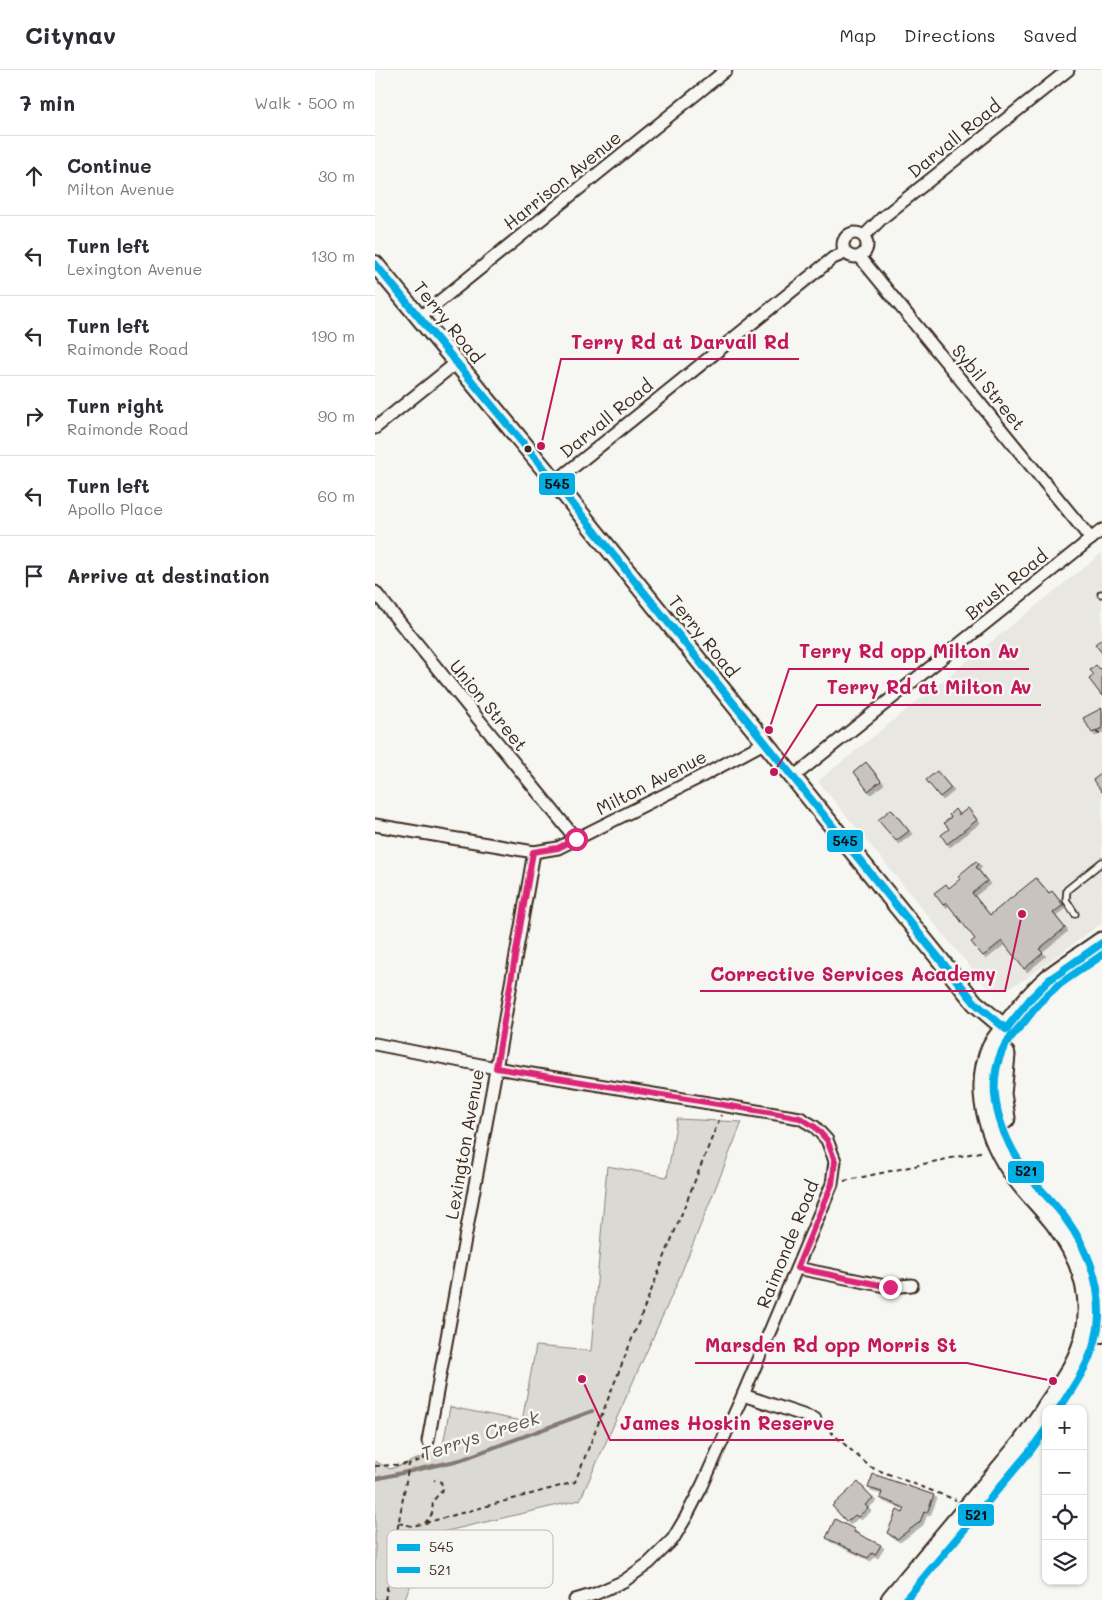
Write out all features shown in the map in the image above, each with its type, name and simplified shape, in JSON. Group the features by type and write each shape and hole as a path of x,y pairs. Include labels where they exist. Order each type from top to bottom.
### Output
{"highway":[{"path":"1049,1405 1068,1377 1081,1351 1088,1326 1087,1286 1079,1261 1056,1222 1022,1183 1003,1154 992,1131 985,1087 994,1046 1031,998 1049,980 1102,943"},
{"path":"1006,1029 1000,1094 1002,1113 1008,1132 1015,1150 1026,1167 1068,1218 1082,1239 1091,1257 1102,1301"},
{"path":"1065,1405 1088,1370 1102,1332"},
{"path":"892,1600 1023,1445 1042,1416"},
{"path":"1023,1445 1042,1428"}],"street":[{"name":"Harrison Avenue","path":"420,317 726,70"},
{"name":"Darvall Road","path":"864,236 882,218 1069,70"},
{"path":"854,232 864,236 867,250 860,257 850,256 845,253 842,247 845,236 854,232"},
{"name":"Darvall Road","path":"555,482 833,258 845,253"},
{"name":"Sybil Street","path":"860,257 1091,539"},
{"name":"Terry Road","path":"375,264 555,482 975,1003 1006,1029"},
{"path":"375,428 456,363"},
{"name":"Brush Road","path":"792,778 1102,530"},
{"name":"Union Street","path":"375,592 576,839"},
{"name":"Milton Avenue","path":"375,825 533,852 558,848 706,774 764,742"},
{"name":"Lexington Avenue","path":"428,1441 533,852"},
{"name":"Raimonde Road","path":"375,1044 496,1068 800,1118 815,1127 827,1140 835,1161 832,1184 743,1395 687,1517 673,1539 649,1563 624,1581 595,1594 575,1600"},
{"path":"797,1268 890,1287 912,1285"},
{"path":"743,1395 815,1419"}],"lane":[{"path":"1075,914 1066,900 1067,890 1102,862"}],"path":[{"path":"1096,731 1102,737"},
{"path":"398,1523 412,1526 425,1523 575,1482 725,1105"},
{"path":"832,1184 988,1150"},
{"path":"815,1419 870,1467 956,1500"},
{"path":"375,1466 409,1464 424,1458 428,1441"},
{"path":"397,1530 409,1464"},
{"path":"425,1523 432,1514 433,1501 443,1489 441,1482 434,1480"}],"shaded area":[{"path":"1102,553 1102,923 1025,979 1007,989 996,990 985,985 818,781"},
{"path":"677,1119 742,1122 676,1286 580,1500 451,1530 387,1530 387,1588 409,1588 404,1600 375,1600 375,1461 390,1469 442,1450 450,1407 522,1421 536,1346 591,1351 607,1166 667,1177"}],"building":[{"path":"1102,639 1102,653 1095,644"},
{"path":"1096,665 1100,669 1102,668 1102,696 1089,679 1094,675 1090,670"},
{"path":"1102,708 1102,728 1092,733 1083,718"},
{"path":"866,762 881,781 868,791 854,772"},
{"path":"937,771 951,788 940,797 926,780"},
{"path":"1102,773 1102,792 1093,780"},
{"path":"968,808 977,820 947,844 941,835 949,829 944,823 951,817 949,815 955,809 959,815"},
{"path":"891,809 909,831 896,841 878,820"},
{"path":"976,861 979,864 976,867 987,881 972,893 990,915 1036,878 1049,893 1052,891 1063,905 1053,913 1065,928 1039,949 1043,953 1024,969 1002,941 983,956 971,942 975,939 946,902 943,905 934,893 946,884 949,888 960,879 958,876"},
{"path":"873,1474 934,1495 927,1513 924,1512 920,1522 897,1539 887,1533 897,1510 903,1513 905,1508 880,1498 882,1492 868,1488"},
{"path":"858,1482 873,1498 865,1505 868,1508 858,1517 855,1515 847,1522 832,1506"},
{"path":"835,1519 854,1529 854,1532 881,1545 875,1555 872,1553 868,1558 826,1538"}],"waterway":[{"name":"Terrys Creek","path":"375,1479 460,1460 592,1411"}],"transit line":[{"name":"545","path":"375,264 555,482 975,1003 1006,1029"},
{"name":"545","path":"1006,1029 1031,998 1049,980 1102,943"},
{"name":"521","path":"1062,1405 1086,1365 1095,1342 1099,1316 1097,1289 1090,1263 1071,1226 1031,1178 1012,1150 999,1118 995,1084 997,1067 1002,1051 1012,1035 1051,992 1102,955"},
{"name":"521","path":"905,1600 1042,1435"}],"place":[{"name":"Terry Rd at Darvall Rd","path":"541,446"},
{"name":"Terry Rd opp Milton Av","path":"769,730"},
{"name":"Terry Rd at Milton Av","path":"774,772"},
{"name":"Corrective Services Academy","path":"1022,914"},
{"name":"James Hoskin Reserve","path":"582,1379"},
{"name":"Marsden Rd opp Morris St","path":"1053,1381"}],"route":[{"path":"576,839 558,848 533,852 496,1068 800,1118 815,1127 827,1140 835,1161 832,1184 797,1268 890,1287"}]}
